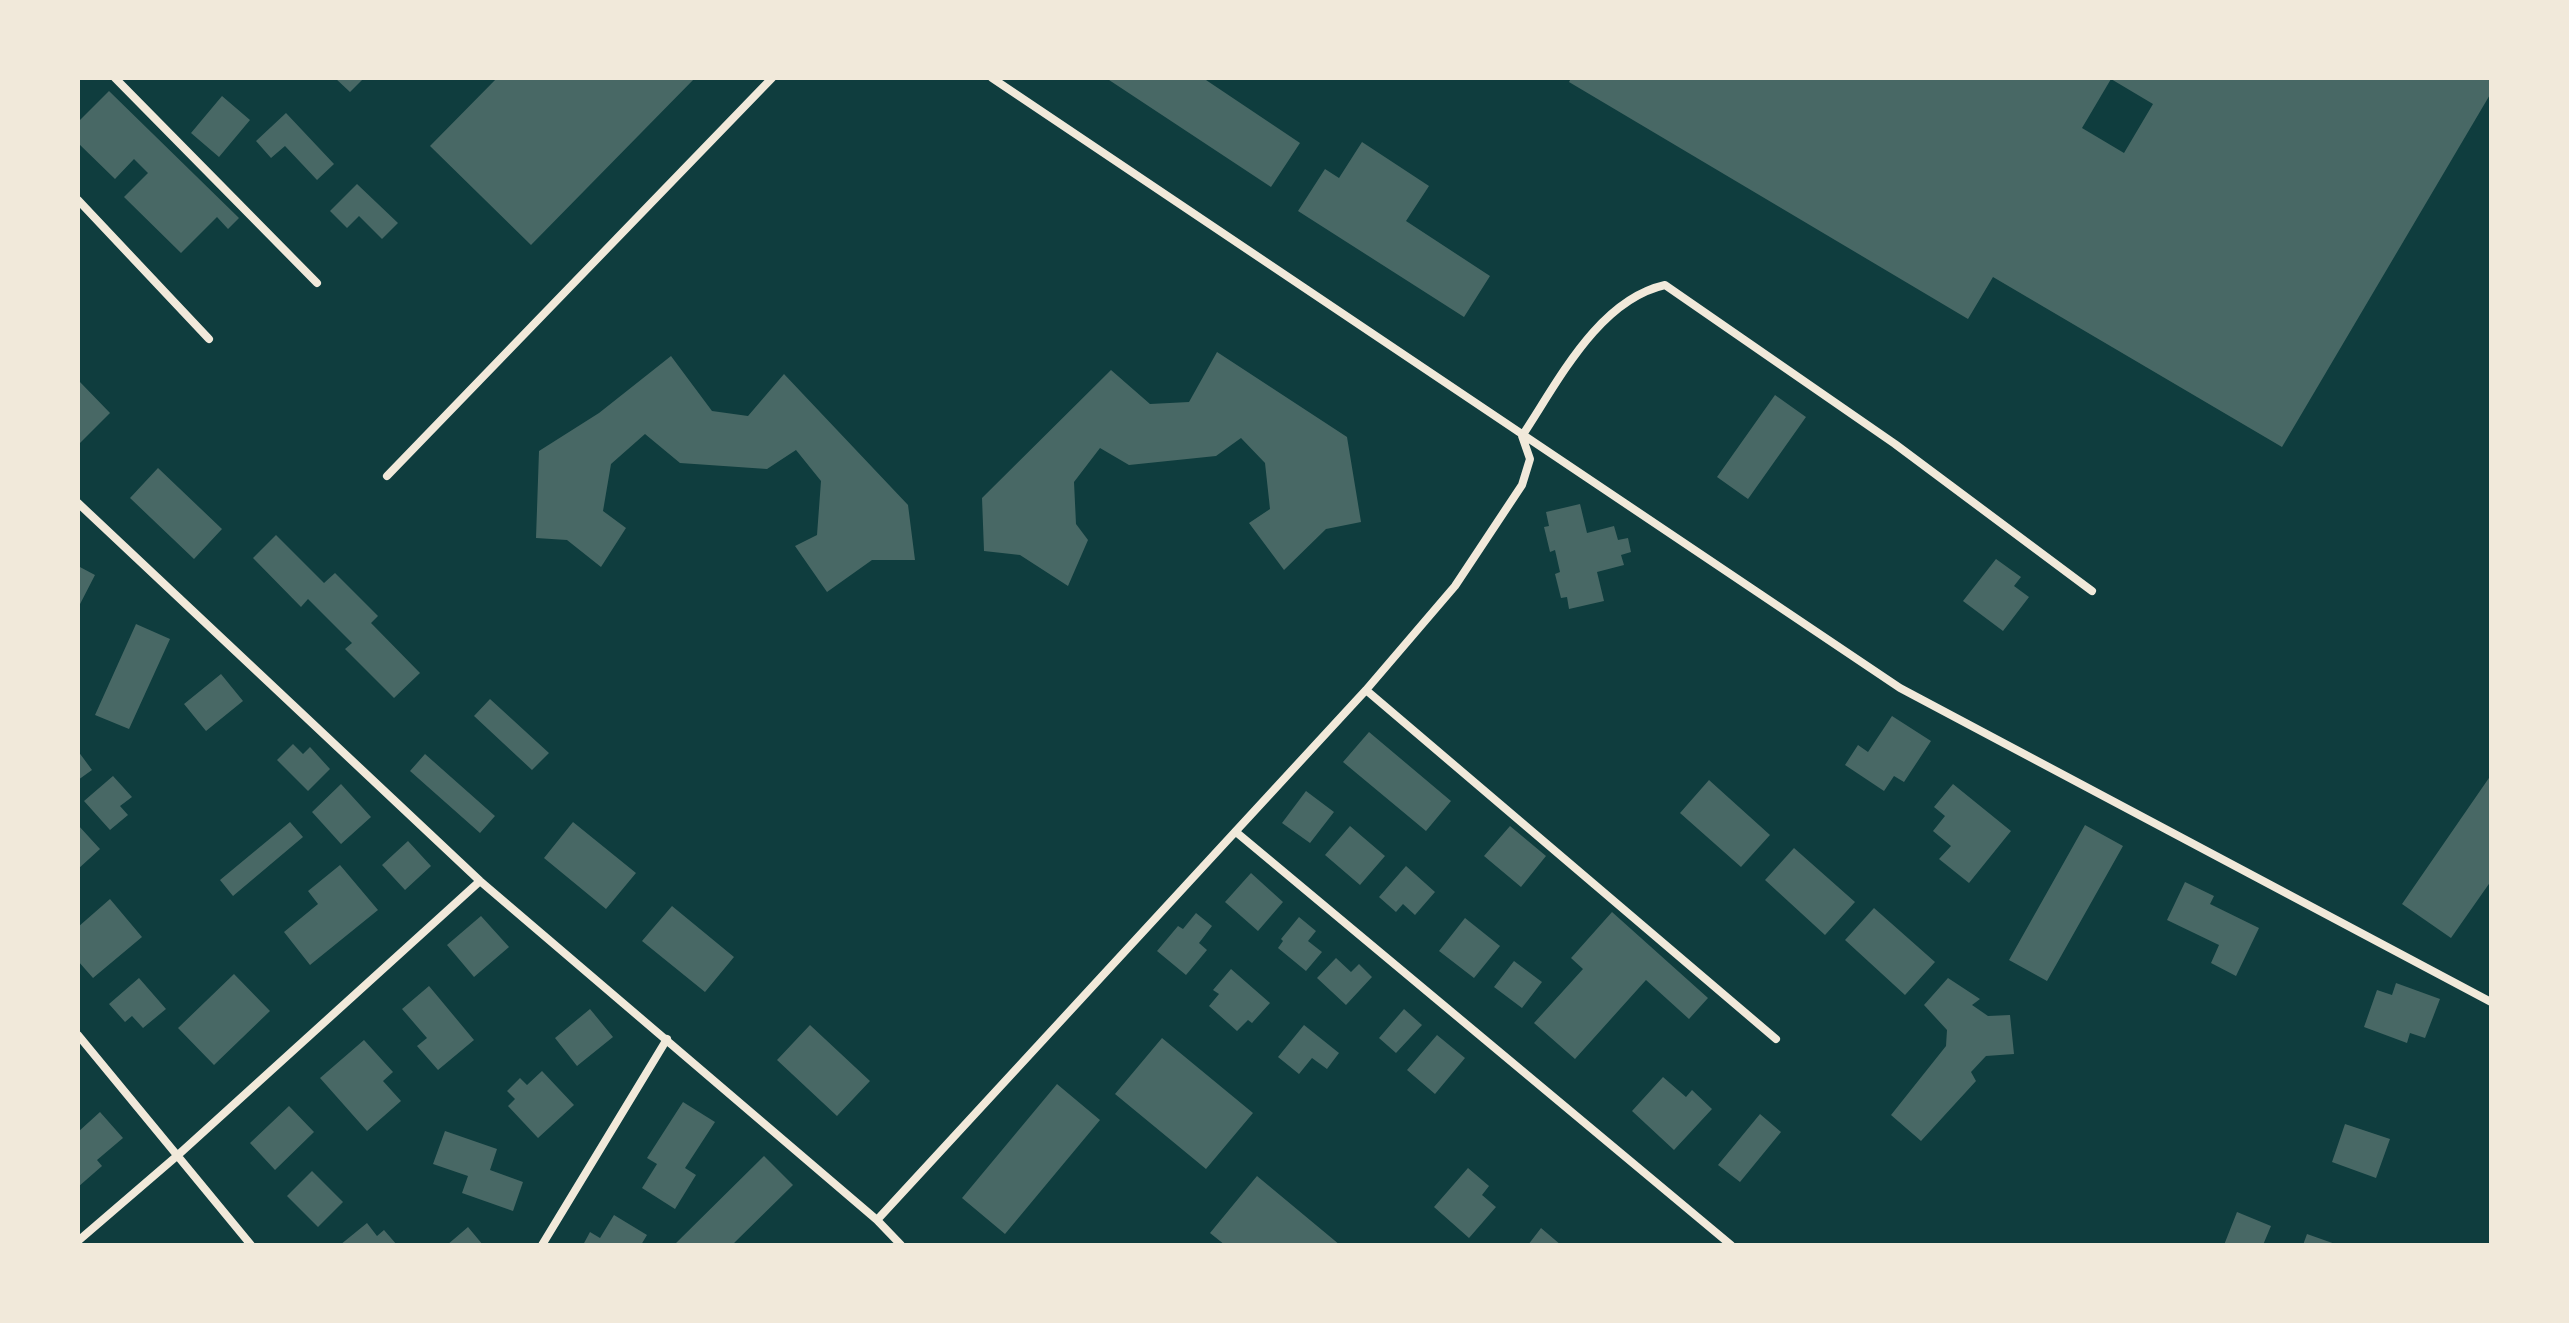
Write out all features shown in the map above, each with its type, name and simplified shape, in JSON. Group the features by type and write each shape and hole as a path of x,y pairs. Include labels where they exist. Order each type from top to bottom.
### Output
{"street":[{"path":"115,78 317,283"},
{"path":"387,476 772,78"},
{"path":"992,78 1900,688 2490,998"},
{"path":"78,200 209,339"},
{"path":"1522,436 1598,324 1646,289 1665,285 1895,444 2092,591"},
{"path":"877,1220 1366,690 1455,586 1522,485 1530,459 1522,436"},
{"path":"78,503 480,881 877,1220 901,1245"},
{"path":"1366,690 1776,1039"},
{"path":"1236,832 1731,1245"},
{"path":"78,1241 178,1155 480,881"},
{"path":"78,1035 251,1245"},
{"path":"542,1245 667,1039"}],"building":[{"path":"335,78 364,78 350,92"},
{"path":"497,78 695,78 531,245 430,146"},
{"path":"1106,78 1203,78 1300,143 1271,187"},
{"path":"1571,78 2491,78 2491,93 2282,447 1993,277 1968,319 1569,82","holes":["2111,79 2153,104 2124,153 2082,128"]},
{"path":"109,91 239,218 228,229 217,217 181,253 124,197 148,173 134,159 115,179 78,143 78,122"},
{"path":"222,96 250,120 219,157 191,133"},
{"path":"286,113 334,164 317,180 285,146 271,158 256,141"},
{"path":"1362,142 1429,186 1406,221 1490,276 1464,317 1298,211 1325,169 1339,178"},
{"path":"357,184 398,223 382,239 359,216 347,228 330,211"},
{"path":"1217,352 1347,437 1361,522 1326,529 1284,570 1249,523 1270,509 1265,463 1241,438 1216,456 1129,465 1100,448 1074,482 1076,524 1088,540 1068,586 1020,555 984,551 982,498 1111,370 1150,404 1189,402"},
{"path":"671,356 712,411 748,416 784,374 908,505 915,560 872,560 827,592 795,546 817,535 821,481 796,450 767,469 680,463 645,434 611,464 603,511 626,528 601,567 567,540 536,538 539,451 599,413"},
{"path":"80,382 110,413 78,445 78,384"},
{"path":"1775,395 1806,417 1748,499 1717,477"},
{"path":"158,468 222,529 194,559 130,498"},
{"path":"1580,504 1587,533 1614,526 1618,540 1628,538 1631,552 1621,555 1624,565 1597,572 1604,601 1569,609 1567,597 1561,598 1555,574 1560,572 1555,550 1550,552 1544,527 1549,526 1546,512"},
{"path":"276,535 324,583 335,573 378,616 371,623 420,673 394,698 345,649 352,643 308,599 301,607 253,558"},
{"path":"1996,559 2021,577 2014,586 2029,597 2003,631 1963,601"},
{"path":"78,566 95,575 78,608"},
{"path":"136,624 170,639 129,729 95,715"},
{"path":"221,674 243,701 206,731 184,704"},
{"path":"490,699 549,753 532,770 474,716"},
{"path":"1892,716 1931,741 1904,782 1894,776 1884,791 1845,765 1858,745 1868,752"},
{"path":"1369,732 1451,801 1426,831 1343,762"},
{"path":"293,744 303,754 310,747 330,769 308,791 277,760"},
{"path":"78,751 92,770 78,780"},
{"path":"425,754 495,816 480,833 410,771"},
{"path":"2491,775 2491,881 2451,938 2402,904"},
{"path":"113,776 132,797 120,806 128,815 110,830 84,801"},
{"path":"1709,780 1770,835 1741,867 1680,813"},
{"path":"341,784 371,817 341,844 312,812"},
{"path":"1953,784 2011,831 1969,883 1939,859 1951,846 1933,831 1945,816 1934,807"},
{"path":"1306,791 1334,812 1310,843 1282,823"},
{"path":"290,822 303,837 233,896 220,880"},
{"path":"573,822 636,873 606,909 544,858"},
{"path":"78,825 100,849 78,869"},
{"path":"2085,825 2123,846 2047,981 2009,960"},
{"path":"1350,826 1385,856 1360,885 1325,855"},
{"path":"1510,826 1546,856 1521,887 1484,856"},
{"path":"408,841 431,866 405,890 382,865"},
{"path":"1794,848 1855,902 1825,935 1765,880"},
{"path":"340,865 378,910 310,965 284,932 318,904 308,891"},
{"path":"1406,866 1435,892 1415,915 1403,904 1396,912 1379,897"},
{"path":"1251,873 1283,902 1258,931 1225,902"},
{"path":"2185,882 2214,896 2210,904 2259,928 2236,976 2211,963 2219,945 2167,920"},
{"path":"110,899 142,937 93,978 78,961 78,927"},
{"path":"672,906 734,957 705,992 642,941"},
{"path":"1874,908 1935,962 1905,995 1845,940"},
{"path":"1612,912 1708,998 1689,1019 1646,980 1575,1059 1534,1023 1583,969 1571,958"},
{"path":"1196,913 1212,926 1199,943 1207,950 1186,975 1157,951 1178,926 1183,929"},
{"path":"481,916 509,947 474,977 447,945"},
{"path":"1299,917 1316,931 1308,941 1322,952 1306,971 1278,948 1283,941 1281,939"},
{"path":"1465,918 1500,946 1474,978 1439,951"},
{"path":"1336,958 1351,972 1359,964 1372,977 1346,1005 1317,978"},
{"path":"1514,961 1542,982 1522,1008 1494,987"},
{"path":"1231,969 1270,1003 1252,1023 1248,1020 1237,1031 1209,1006 1219,994 1213,990"},
{"path":"234,974 270,1011 214,1065 178,1028"},
{"path":"139,978 166,1009 143,1028 132,1016 125,1022 109,1004"},
{"path":"1948,978 1980,999 1972,1005 1988,1016 2010,1015 2014,1054 1986,1056 1971,1072 1976,1081 1921,1141 1891,1115 1946,1046 1947,1030 1924,1005"},
{"path":"2396,983 2440,999 2425,1038 2410,1033 2407,1043 2364,1027 2377,990 2392,995"},
{"path":"429,986 474,1040 438,1070 417,1046 427,1038 402,1009"},
{"path":"590,1009 613,1037 577,1066 555,1038"},
{"path":"1404,1009 1422,1025 1396,1053 1379,1038"},
{"path":"810,1025 870,1081 837,1116 777,1060"},
{"path":"1304,1025 1339,1053 1327,1069 1312,1058 1299,1074 1278,1057"},
{"path":"1437,1035 1465,1058 1435,1094 1407,1070"},
{"path":"1162,1038 1253,1113 1206,1169 1115,1094"},
{"path":"364,1040 393,1072 383,1081 401,1101 367,1131 320,1078"},
{"path":"542,1071 574,1105 538,1138 508,1106 515,1099 507,1091 520,1078 527,1085"},
{"path":"1663,1077 1686,1097 1692,1090 1712,1109 1674,1150 1632,1111"},
{"path":"1057,1084 1100,1120 1005,1234 962,1198"},
{"path":"683,1102 715,1122 685,1168 696,1175 675,1209 642,1188 657,1164 647,1158"},
{"path":"289,1106 314,1132 275,1170 250,1143"},
{"path":"100,1112 123,1138 97,1160 102,1166 78,1187 78,1132"},
{"path":"1760,1114 1781,1132 1740,1182 1718,1165"},
{"path":"2345,1124 2390,1139 2376,1178 2332,1162"},
{"path":"445,1131 497,1149 490,1170 523,1182 513,1211 462,1193 468,1176 433,1164"},
{"path":"764,1156 793,1185 732,1245 674,1245"},
{"path":"1468,1168 1489,1186 1482,1195 1496,1207 1469,1238 1434,1207"},
{"path":"312,1171 343,1202 318,1227 287,1196"},
{"path":"1257,1176 1340,1245 1225,1245 1210,1233"},
{"path":"2237,1212 2271,1226 2263,1245 2224,1245"},
{"path":"614,1215 647,1235 641,1245 583,1245 590,1232 600,1238"},
{"path":"367,1223 377,1236 384,1230 397,1245 340,1245"},
{"path":"468,1227 483,1245 447,1245"},
{"path":"1541,1228 1561,1245 1528,1245"},
{"path":"2307,1234 2338,1245 2303,1245"}]}
